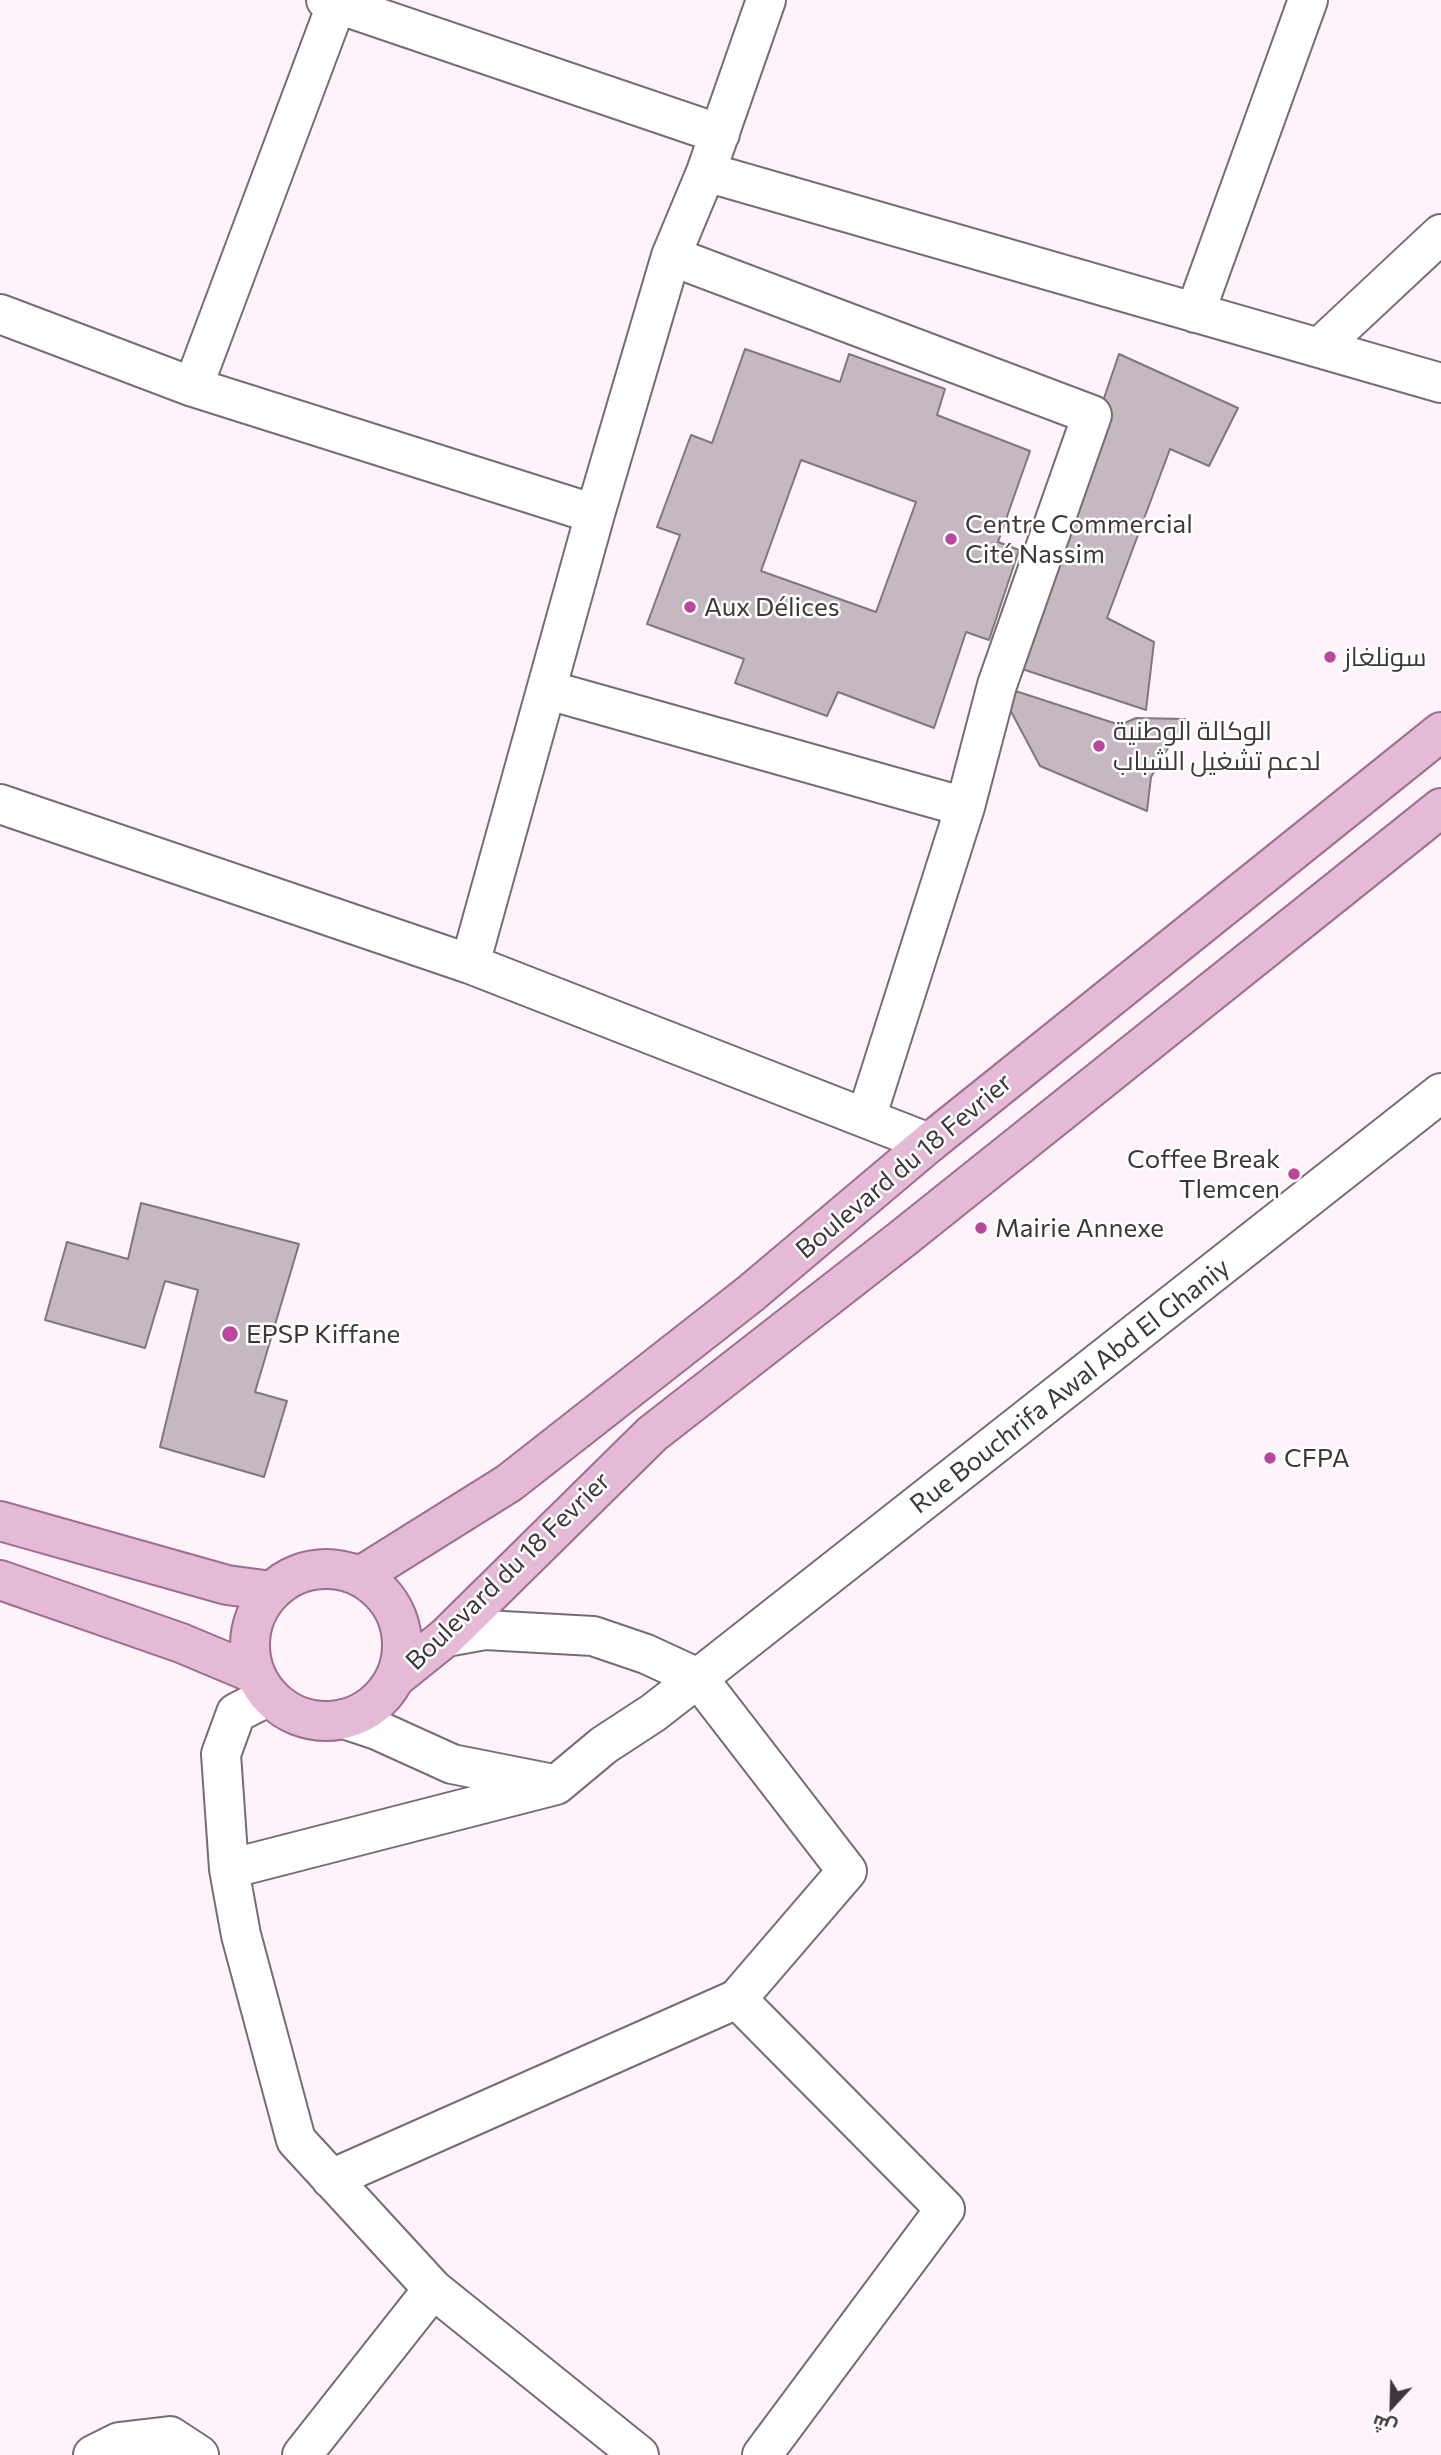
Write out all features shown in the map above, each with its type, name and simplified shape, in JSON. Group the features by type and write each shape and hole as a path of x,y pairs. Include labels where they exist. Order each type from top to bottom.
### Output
{"main road":[{"name":"Boulevard du 18 Fevrier","path":"351,1573 362,1575 509,1483 750,1294 929,1143 1441,732"},
{"name":"Boulevard du 18 Fevrier","path":"395,1678 446,1637 652,1434 913,1231 1441,808"},
{"path":"0,1521 227,1585 272,1591"},
{"path":"0,1580 181,1643 262,1685 285,1709 303,1718 323,1721 344,1719 365,1711 383,1696 395,1678 402,1656 402,1633 395,1612 384,1594 351,1573 330,1569 309,1570 289,1578 272,1591 258,1608 251,1630 249,1652 262,1685"}],"street":[{"path":"470,964 671,256 706,172 766,0"},
{"path":"1195,313 1308,0"},
{"path":"193,387 333,1 720,134"},
{"path":"706,172 1441,383"},
{"path":"1319,348 1441,234"},
{"path":"671,256 1092,415 998,685 965,807 866,1118"},
{"path":"0,314 193,387 596,514"},
{"path":"548,690 965,807"},
{"path":"0,804 470,964 929,1143"},
{"name":"Rue Bouchrifa Awal Abd El Ghaniy","path":"556,1784 604,1745 653,1713 698,1678 1441,1093"},
{"path":"331,2179 737,1998 847,1871 698,1678 646,1654 593,1636 485,1630 446,1637"},
{"path":"262,1685 236,1713 221,1754 229,1869 241,1935 296,2140 433,2289 639,2455"},
{"path":"344,1719 377,1730 452,1764 556,1784"},
{"path":"229,1869 556,1784"},
{"path":"737,1998 945,2209 762,2455"},
{"path":"302,2455 433,2289"},
{"path":"93,2455 119,2442 170,2436 199,2455"}],"building":[{"name":"Centre Commercial Cité Nassim","path":"745,349 840,382 849,354 945,389 937,415 1030,451 998,542 1019,550 989,640 966,632 934,728 838,692 827,716 735,683 744,659 647,624 680,535 657,527 691,435 712,443","holes":["801,460 916,502 876,612 761,571"]},
{"path":"1119,354 1238,408 1209,466 1170,449 1107,618 1154,642 1146,710 1013,666"},
{"name":"الوكالة الوطنية لدعم تشغيل الشباب","path":"997,685 1120,725 1136,718 1185,719 1151,777 1147,811 1040,766"},
{"name":"EPSP Kiffane","path":"141,1203 299,1244 255,1392 287,1401 264,1477 160,1447 198,1290 165,1281 145,1348 45,1320 67,1242 128,1259"}],"place":[{"name":"Centre Commercial Cité Nassim","path":"951,539"},
{"name":"Aux Délices","path":"690,607"},
{"name":"سونلغاز","path":"1330,657"},
{"name":"الوكالة الوطنية لدعم تشغيل الشباب","path":"1099,746"},
{"name":"Coffee Break Tlemcen","path":"1294,1174"},
{"name":"Mairie Annexe","path":"981,1228"},
{"name":"EPSP Kiffane","path":"230,1334"},
{"name":"CFPA","path":"1270,1458"}]}
